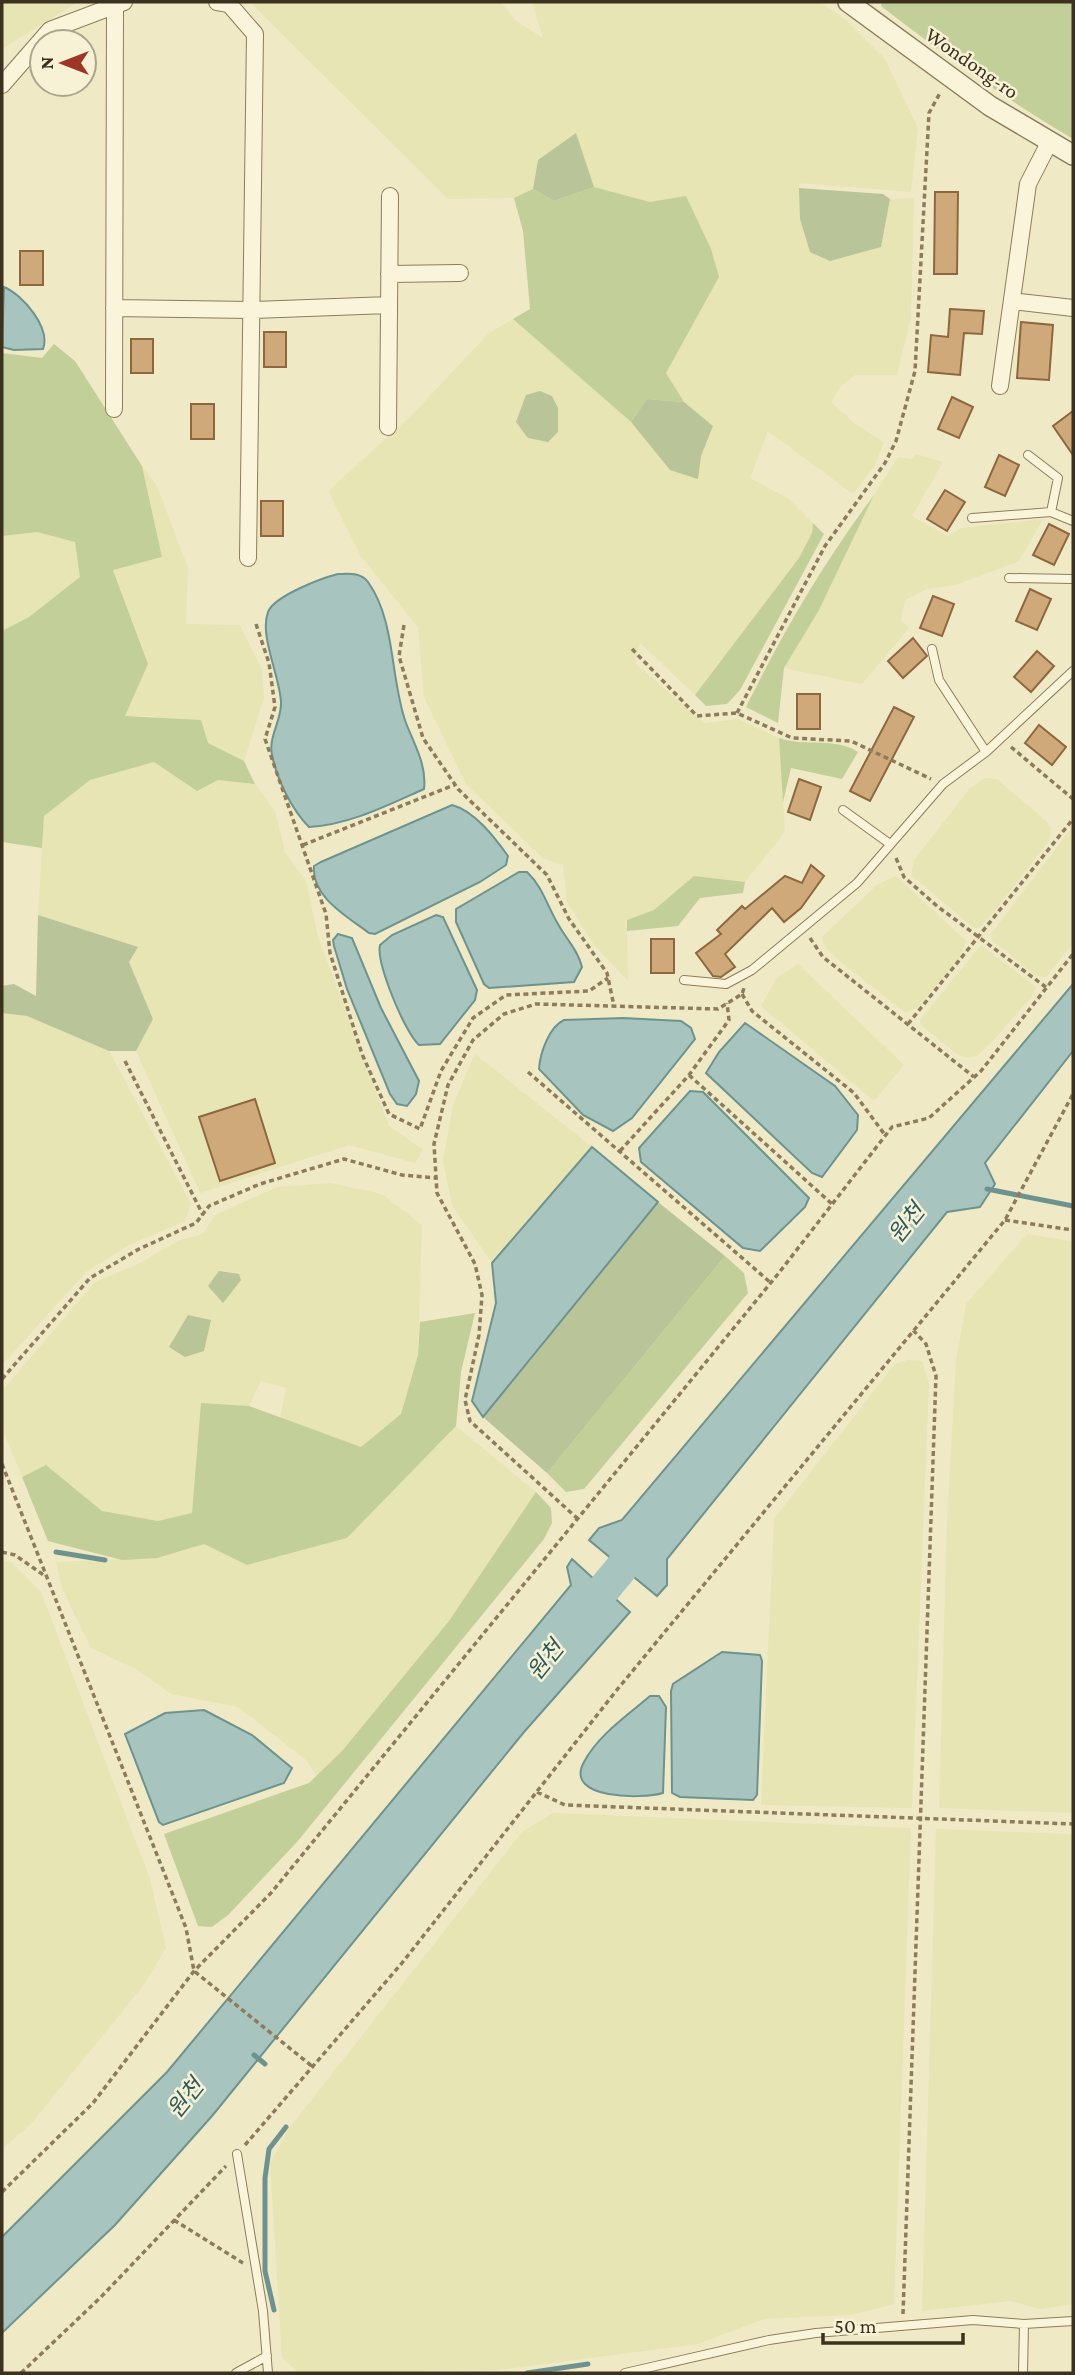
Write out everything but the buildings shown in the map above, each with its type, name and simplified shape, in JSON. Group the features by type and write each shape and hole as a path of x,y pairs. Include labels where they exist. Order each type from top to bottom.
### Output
{"street":[{"path":"217,2 229,4 255,34 248,558"},
{"name":"Wondong-ro","path":"848,2 990,106 1073,155"},
{"path":"2,85 50,30 119,3 114,409"},
{"path":"1000,386 1028,184 1050,141"},
{"path":"388,427 390,196"},
{"path":"389,274 460,274"},
{"path":"1012,301 1073,308"},
{"path":"114,308 251,310 389,305"}],"lane":[{"path":"1028,455 1058,478 1051,512"},
{"path":"972,518 1051,512 1073,521"},
{"path":"1009,578 1073,579"},
{"path":"932,649 939,680 986,752"},
{"path":"684,980 726,984 752,970 858,883 943,784 986,752 1073,671"},
{"path":"844,810 890,844"},
{"path":"237,2154 256,2272 268,2373"},
{"path":"624,2373 769,2340 973,2320 1024,2324 1073,2321"},
{"path":"1023,2373 1024,2324"},
{"path":"236,2373 267,2356"}],"path":[{"path":"737,713 825,546 885,463 896,441 915,371 929,113 949,76"},
{"path":"256,624 269,663 275,708 265,739 326,914 330,953 362,1054 389,1114 420,1129 441,1071 472,1018 506,995 589,991 608,978"},
{"path":"404,625 399,656 423,738 454,785 547,875 569,919 608,978 614,1006"},
{"path":"632,649 697,716 737,713 792,738 851,741 943,784"},
{"path":"1003,737 1015,751 1073,799"},
{"path":"303,845 454,785"},
{"path":"908,1024 1073,819"},
{"path":"890,844 904,877 937,906 1047,988"},
{"path":"804,927 823,957 974,1077"},
{"path":"2,2192 93,2103 194,1970 271,1893 771,1283 892,1127 929,1118 974,1077 1073,954"},
{"path":"578,1519 470,1421 465,1400 479,1335 482,1295 475,1265 437,1193 434,1144 448,1086 473,1040 504,1014 536,1004 718,1009 742,994 752,970"},
{"path":"742,994 752,1011 854,1093 886,1135"},
{"path":"621,1151 689,1075 729,1020 727,1003"},
{"path":"125,1061 203,1214"},
{"path":"528,1072 771,1283"},
{"path":"689,1075 832,1204"},
{"path":"20,2373 101,2297 237,2154 402,1963 537,1791 1005,1220 1073,1094"},
{"path":"2,1379 90,1278 139,1249 196,1223 208,1206 260,1184 344,1159 402,1175 436,1178"},
{"path":"1005,1220 1073,1230"},
{"path":"903,2326 923,1818 936,1376 926,1344 913,1330"},
{"path":"2,1464 186,1928 194,1970 313,2067"},
{"path":"2,1552 15,1555 47,1578"},
{"path":"537,1791 565,1805 1073,1824"},
{"path":"174,2220 256,2272"}],"green space":[{"path":"2,2 78,2 36,28 28,28 28,33 2,49"},
{"path":"250,2 501,2 515,20 543,38 532,2 820,2 846,20 885,59 918,128 911,192 799,183 799,188 881,247 890,199 914,198 911,317 897,375 855,375 840,387 831,402 854,423 884,442 874,467 853,494 768,431 750,478 789,499 813,523 812,533 799,558 695,695 640,643 635,663 704,723 738,719 779,738 785,832 745,882 694,876 654,910 627,920 628,981 594,945 567,902 563,865 543,858 466,784 424,697 418,627 360,555 328,491 412,415 488,334 513,319 631,422 670,470 701,456 713,426 684,402 666,373 719,277 679,199 650,202 594,187 576,134 538,160 533,189 514,198 448,199"},
{"path":"882,2 1073,2 1073,139 951,59 881,6"},
{"path":"576,133 594,187 554,201 533,189 538,160"},
{"path":"594,187 650,202 686,196 711,249 719,277 666,373 684,402 647,399 631,422 513,319 530,309 523,231 514,198 533,189 554,201"},
{"path":"799,188 883,194 890,199 881,247 830,261 810,252 800,219"},
{"path":"54,344 75,361 142,466 162,557 113,570 148,664 125,716 201,720 208,743 244,761 255,784 218,780 197,791 154,762 90,780 44,816 42,848 2,842 2,631 29,617 80,577 75,542 37,532 2,536 2,353 42,358"},
{"path":"540,391 552,396 558,408 558,432 548,442 528,438 516,422 526,395"},
{"path":"647,399 684,402 713,426 701,456 698,479 670,470 631,422"},
{"path":"916,454 943,462 912,516 948,536 962,528 1043,519 1019,561 955,585 927,589 905,600 901,619 909,628 862,684 784,668 819,610 874,495 898,457 912,459"},
{"path":"142,466 157,486 188,568 186,624 240,625 262,669 264,698 244,761 154,716 125,716 148,664 113,569 162,557"},
{"path":"874,495 819,610 784,668 778,723 746,707 805,598"},
{"path":"813,523 824,534 740,690 727,704 706,706 695,695 799,558 812,533"},
{"path":"37,532 75,542 81,577 29,617 2,631 2,536"},
{"path":"779,738 830,743 858,752 842,779 791,768 783,802"},
{"path":"154,762 197,791 218,780 255,784 275,811 285,852 306,881 318,937 389,1126 423,1150 415,1163 349,1145 200,1193 136,1051 153,1019 129,962 137,947 38,915 44,816 90,780"},
{"path":"985,778 997,779 1046,821 1051,829 1049,841 993,913 979,928 974,928 911,875 914,860 970,788"},
{"path":"1073,826 1073,943 1046,977 1036,976 992,940 991,934"},
{"path":"694,876 745,882 743,893 700,898 678,926 627,931 627,920 654,910"},
{"path":"896,876 966,941 961,956 918,1007 906,1013 837,959 824,946 822,937 877,885"},
{"path":"38,915 138,947 129,962 153,1019 136,1051 109,1051 27,1016 2,1013 2,986 14,984 36,996"},
{"path":"981,945 1036,987 1032,996 993,1041 977,1056 967,1058 958,1055 921,1025 920,1020"},
{"path":"798,964 904,1065 874,1101 761,1006 777,977"},
{"path":"2,1013 27,1016 109,1051 191,1204 185,1221 129,1245 86,1272 2,1365"},
{"path":"475,1054 592,1147 492,1263 452,1205 443,1160 453,1105"},
{"path":"331,1183 382,1194 422,1225 418,1355 401,1414 361,1447 280,1419 286,1388 261,1381 249,1406 201,1403 193,1513 158,1521 102,1511 46,1465 22,1477 2,1428 2,1391 95,1282 136,1265 180,1240 203,1234 215,1215 277,1187"},
{"path":"658,1202 725,1256 547,1473 483,1417"},
{"path":"1027,1234 1073,1242 1073,1813 939,1808 947,1521 956,1361 966,1304"},
{"path":"725,1256 744,1273 748,1293 584,1489 566,1492 547,1473"},
{"path":"219,1271 239,1274 241,1280 223,1303 208,1286"},
{"path":"475,1313 461,1372 456,1426 347,1538 247,1565 204,1544 157,1558 122,1560 48,1541 22,1477 46,1465 102,1511 158,1521 192,1513 201,1403 249,1406 361,1447 401,1414 418,1355 420,1322"},
{"path":"188,1315 211,1320 204,1351 185,1357 169,1347"},
{"path":"908,1360 922,1361 929,1383 912,1808 761,1805 774,1519 895,1364"},
{"path":"456,1426 536,1492 449,1621 342,1751 317,1776 306,1760 238,1707 171,1694 136,1669 91,1648 62,1588 56,1562 156,1558 204,1544 247,1565 347,1538"},
{"path":"536,1492 551,1508 552,1523 544,1539 297,1842 228,1915 212,1927 198,1926 164,1834 309,1783 342,1751 449,1621"},
{"path":"2,1561 11,1562 41,1592 150,1879 166,1948 143,1986 30,2125 2,2149"},
{"path":"553,1813 911,1828 894,2304 850,2315 765,2319 698,2344 498,2370 299,2373 282,2358 270,2163 290,2127 523,1831"},
{"path":"936,1829 1073,1834 1073,2304 1041,2309 1010,2301 922,2311"}],"water":[{"path":"4,287 19,297 34,313 43,332 43,349 14,350 2,347"},
{"path":"338,574 354,574 368,582 384,614 401,706 422,763 424,789 353,818 309,827 286,794 272,755 272,742 281,702 268,644 266,621 268,612 279,600 310,584"},
{"path":"452,805 469,813 491,834 508,856 506,865 480,882 375,934 369,933 332,905 318,887 314,866"},
{"path":"519,872 527,872 537,884 578,955 582,967 574,982 489,988 484,984 456,922 456,909"},
{"path":"436,915 443,917 477,990 475,1000 440,1044 419,1045 406,1027 393,997 382,967 380,945 392,935"},
{"path":"338,934 352,938 381,1008 419,1081 416,1094 407,1106 397,1104 390,1094 347,989 333,940"},
{"path":"1073,984 1073,1051 985,1163 995,1184 980,1207 947,1212 667,1559 667,1585 657,1596 589,1540 599,1528 622,1520"},
{"path":"623,1018 681,1021 691,1028 695,1039 632,1118 613,1131 583,1115 539,1069 546,1041 559,1023 564,1020"},
{"path":"745,1023 835,1086 858,1115 857,1130 822,1177 812,1173 706,1073 719,1052"},
{"path":"690,1091 703,1092 809,1198 805,1207 760,1251 743,1248 641,1162 639,1148"},
{"path":"592,1147 658,1202 483,1417 472,1401 496,1303 492,1263"},
{"path":"572,1559 630,1612 524,1732 212,2116 115,2225 2,2333 2,2237 167,2072 571,1585 567,1567"},
{"path":"722,1652 760,1655 762,1661 757,1795 753,1800 680,1797 672,1793 673,1684"},
{"path":"650,1696 659,1696 666,1707 663,1793 624,1796 595,1790 585,1784 581,1774 590,1752 614,1726"},
{"path":"204,1710 252,1735 292,1768 284,1783 163,1825 159,1822 125,1734 165,1713"}],"waterway":[{"path":"987,1189 1073,1206"},
{"name":"원천","path":"576,1623 651,1532"},
{"path":"56,1552 105,1560"},
{"path":"254,2055 265,2064"},
{"path":"274,2310 265,2271 265,2178 269,2149 286,2127"},
{"path":"527,2373 588,2364"}]}
